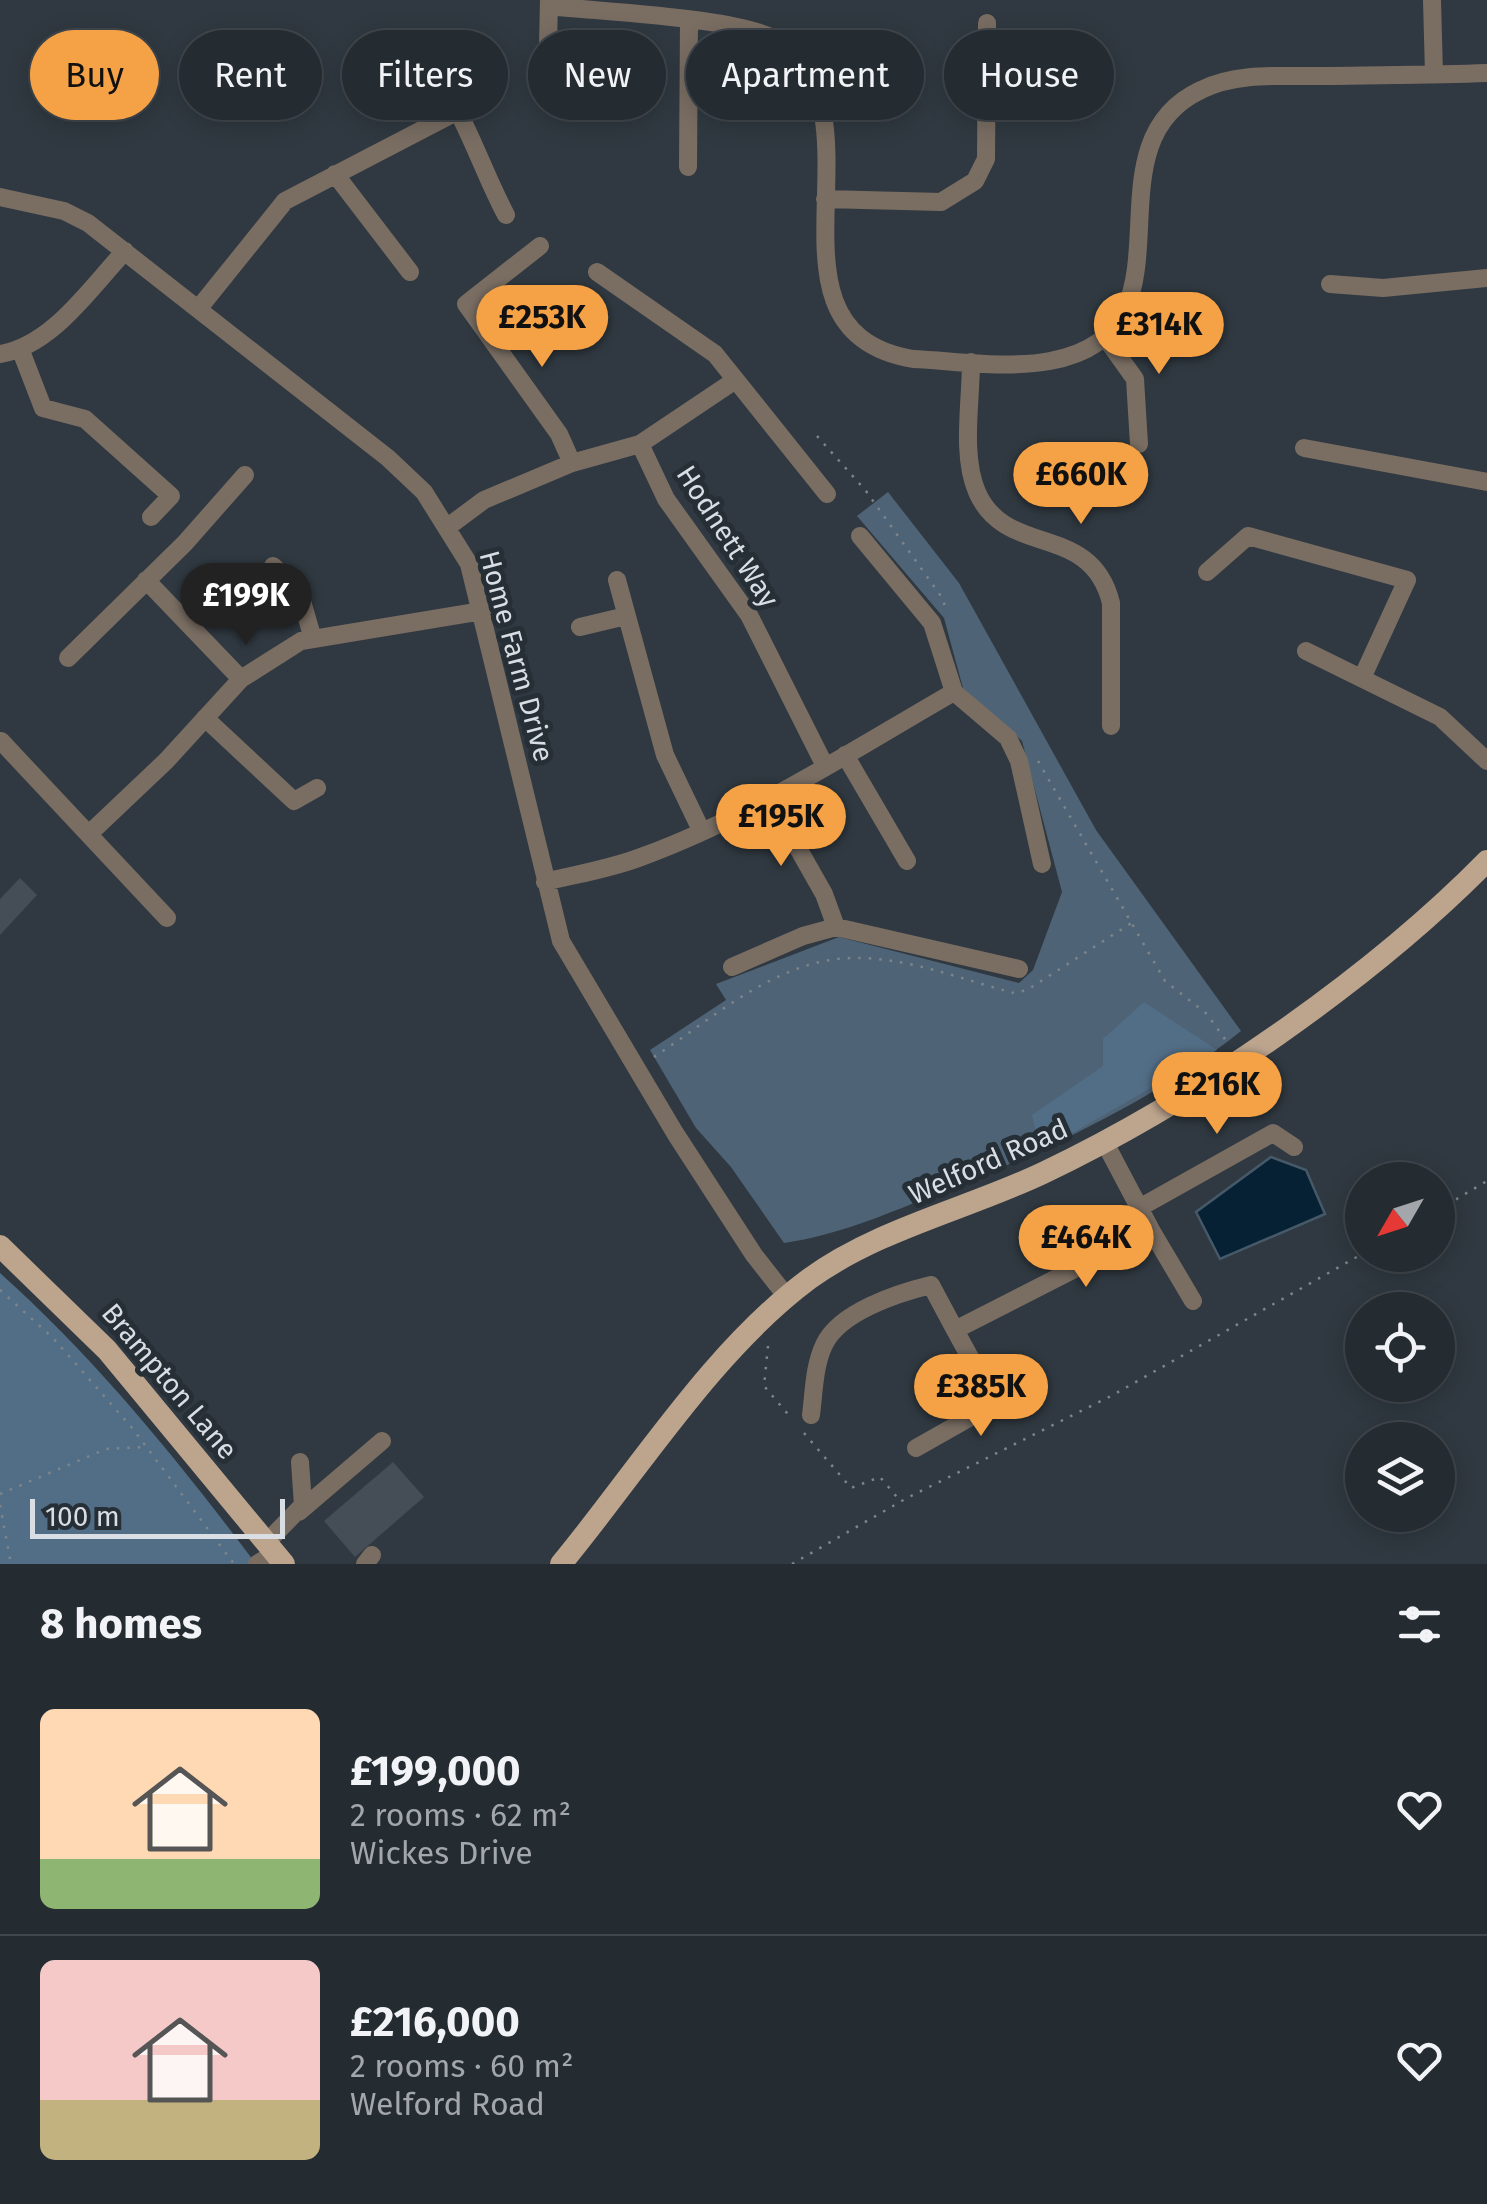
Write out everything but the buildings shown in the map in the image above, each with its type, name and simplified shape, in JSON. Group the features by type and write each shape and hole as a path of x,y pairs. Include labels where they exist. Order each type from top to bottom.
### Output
{"main road":[{"name":"Welford Road","path":"561,1564 717,1368 787,1297 837,1261 1040,1174 1184,1095 1407,934 1487,861"},
{"name":"Brampton Lane","path":"0,1246 108,1350 271,1556"}],"street":[{"path":"1432,0 1434,74"},
{"path":"548,30 549,3 745,26 782,42 813,76 826,118 828,283 847,322 893,356 972,362 1053,360 1075,354 1105,337 1130,300 1138,279 1145,150 1153,133 1181,102 1198,90 1241,78 1487,73"},
{"path":"688,167 689,22"},
{"path":"825,199 941,202 975,182 986,160 988,23"},
{"path":"199,308 285,201 441,120"},
{"path":"464,120 478,161 506,215"},
{"path":"336,174 410,272"},
{"name":"Home Farm Drive","path":"0,196 64,211 124,251 388,458 424,492 450,526 469,564 482,611 561,941 636,1069 754,1255 787,1297"},
{"path":"540,246 466,304 559,434 572,463"},
{"path":"0,354 21,351 59,322 124,251"},
{"path":"597,272 715,354 827,494"},
{"path":"1330,284 1383,288 1487,278"},
{"path":"1105,337 1135,380 1139,444"},
{"path":"21,351 43,408 85,419 171,496 151,517"},
{"path":"972,362 972,474 987,510 1018,534 1073,550 1088,560 1108,587 1112,603 1110,726"},
{"path":"450,526 484,500 572,463 640,444 734,381"},
{"name":"Hodnett Way","path":"640,444 666,499 749,615 826,766"},
{"path":"1304,448 1487,482"},
{"path":"68,658 185,543 245,475"},
{"path":"860,536 932,622 954,692 1008,738 1019,760 1042,864"},
{"path":"1207,572 1248,536 1408,580 1362,678"},
{"path":"273,566 299,591 314,639"},
{"path":"146,580 241,679"},
{"path":"617,580 665,755 700,830"},
{"path":"89,834 241,679 301,641 482,611"},
{"path":"580,627 626,616"},
{"path":"1306,651 1440,717 1487,761"},
{"path":"544,882 620,864 700,830 769,797 954,692"},
{"path":"205,718 294,802 317,788"},
{"path":"0,741 167,918"},
{"path":"845,755 906,861"},
{"path":"769,797 824,894 836,927"},
{"path":"732,967 803,936 836,927 1019,969"},
{"path":"1139,1208 1273,1134 1294,1147"},
{"path":"1104,1141 1194,1301"},
{"path":"955,1330 1151,1230"},
{"path":"810,1415 817,1363 835,1329 891,1298 931,1285 995,1403"},
{"path":"916,1448 1022,1388"},
{"path":"271,1556 299,1512 382,1441"},
{"path":"299,1512 300,1462"}],"path":[{"path":"636,1069 773,978 811,963 856,958 894,962 1014,994 1027,990 1133,922"},
{"path":"1455,1200 1487,1181"},
{"path":"792,1564 901,1502 1111,1396 1345,1264"},
{"path":"0,1290 53,1338 221,1540 234,1564"},
{"path":"768,1346 764,1386 851,1488 880,1477 901,1502"},
{"path":"0,1494 106,1450 145,1447"},
{"path":"0,1504 10,1564"}],"shaded area":[{"path":"888,492 959,583 1096,830 1241,1031 1171,1081 1056,1143 881,1216 824,1235 784,1243 731,1167 696,1128 650,1050 726,1000 716,984 839,937 1019,983 1033,970 1062,892 1022,741 963,688 944,618 857,516"},
{"path":"1144,1002 1217,1050 1041,1151 1032,1115 1103,1066 1103,1039"},
{"path":"1271,1157 1306,1170 1325,1214 1220,1259 1196,1212"},
{"path":"0,1273 135,1412 256,1564 0,1564"}]}
